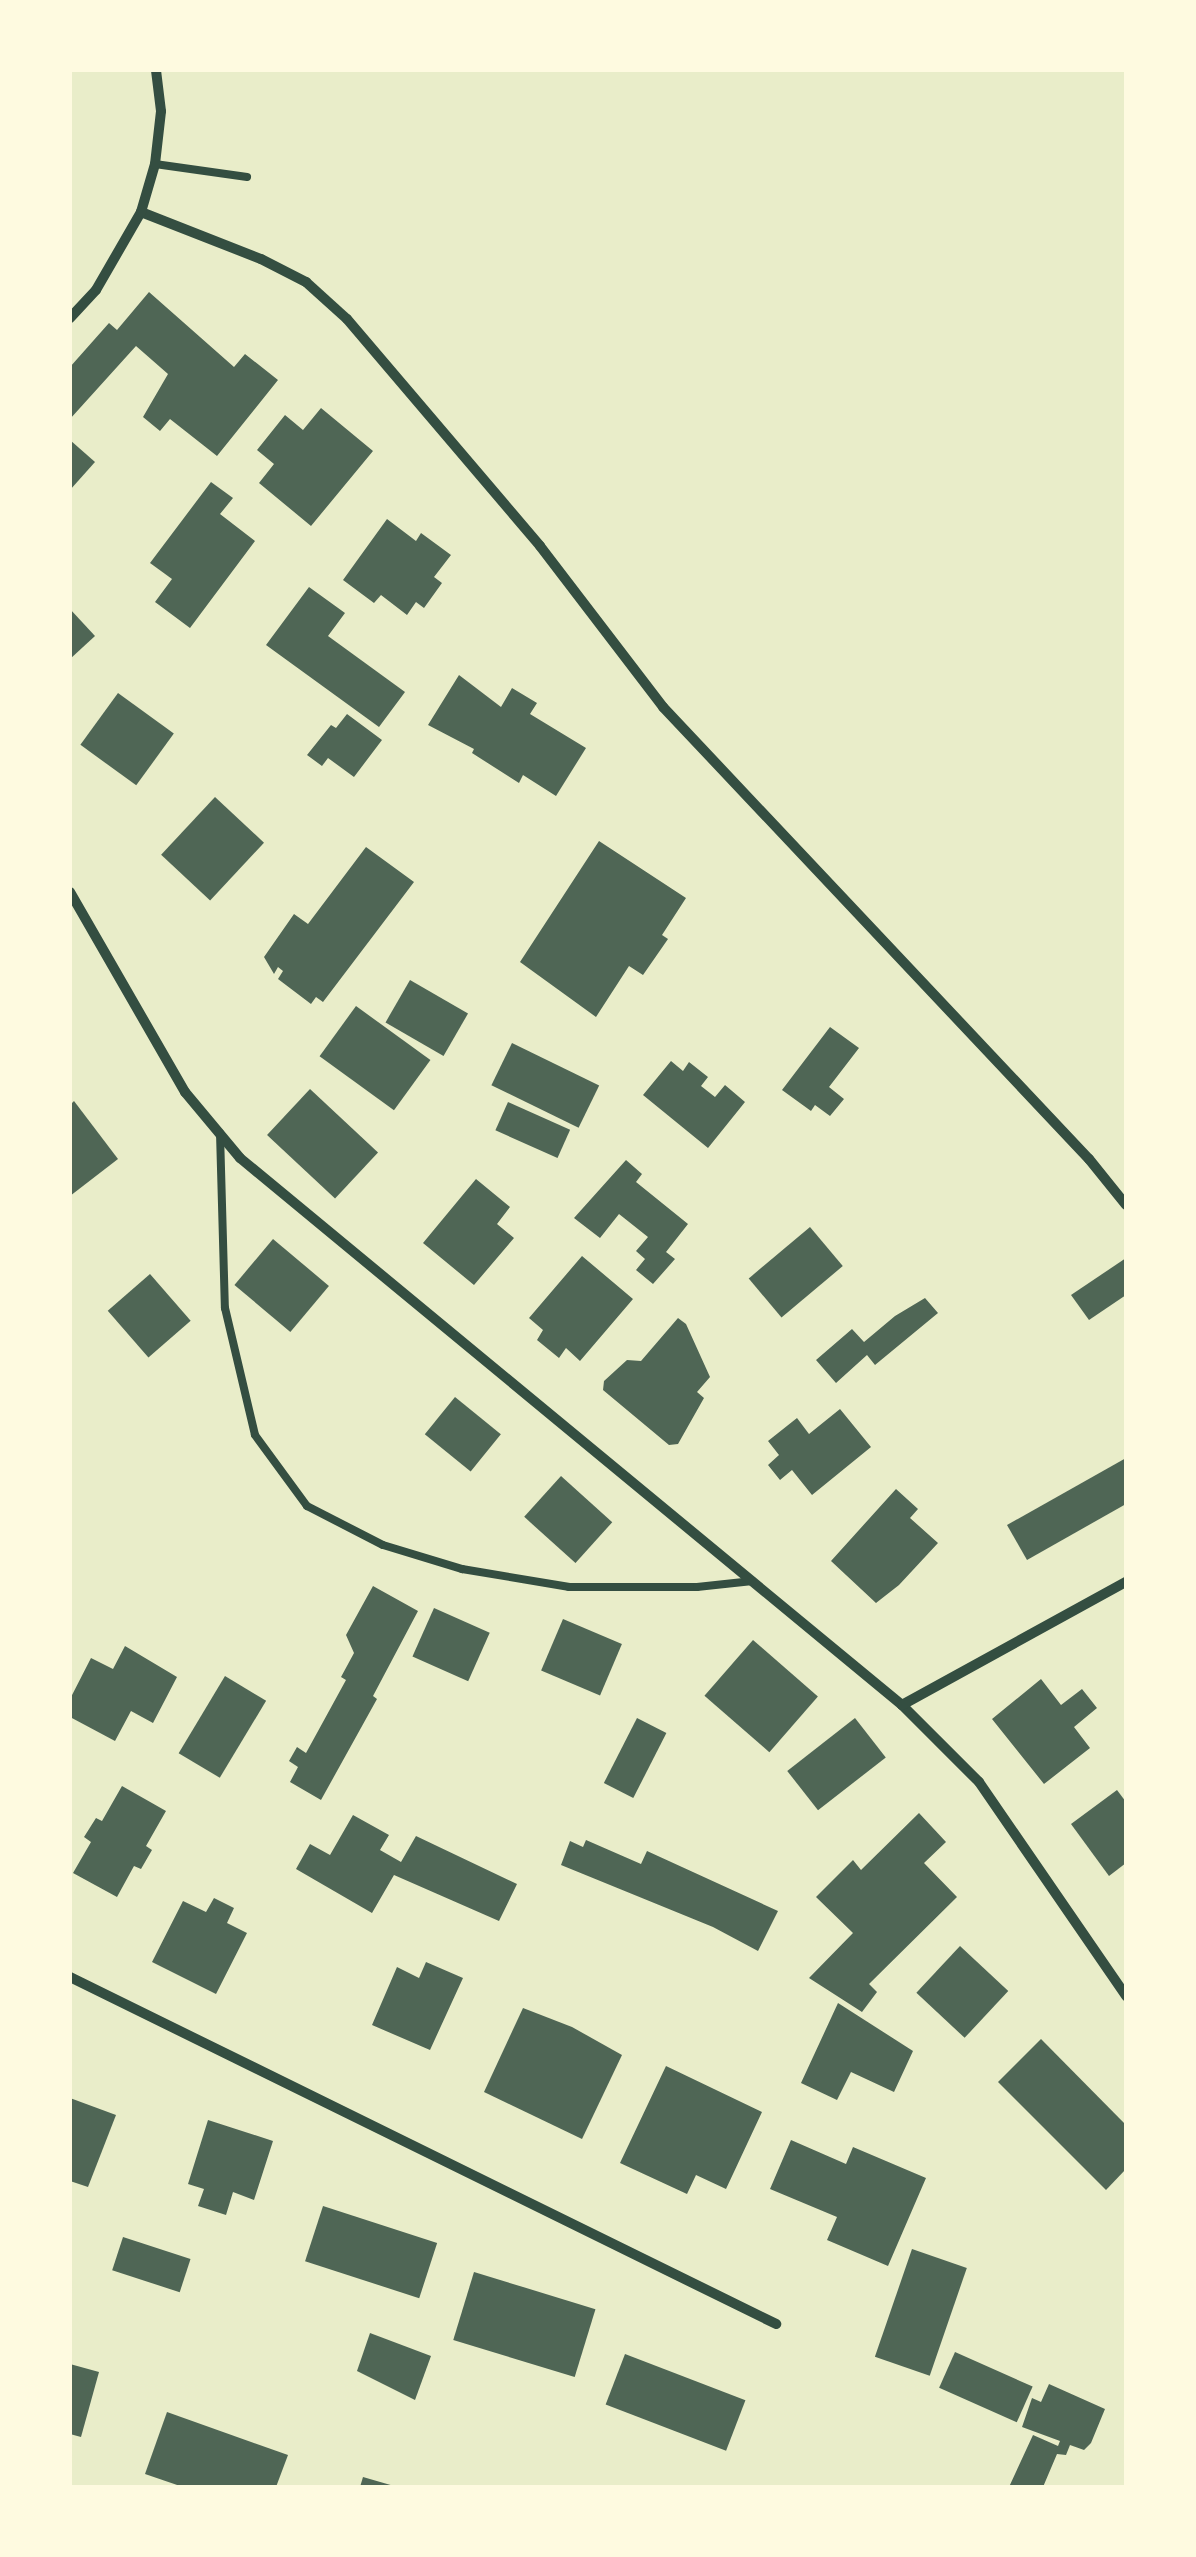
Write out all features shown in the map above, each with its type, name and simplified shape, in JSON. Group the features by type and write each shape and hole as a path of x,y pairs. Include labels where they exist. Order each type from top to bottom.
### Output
{"street":[{"path":"70,318 96,290 141,212 156,164 161,111 156,70"},
{"path":"141,212 261,259 306,282 347,319 540,546 663,707 1089,1159 1126,1205"},
{"path":"70,892 186,1092 240,1158 902,1705 979,1782 1126,1996"},
{"path":"902,1705 1126,1582"},
{"path":"70,1977 776,2324"}],"lane":[{"path":"156,164 248,177"},
{"path":"220,1133 225,1308 254,1435 306,1506 383,1545 462,1570 568,1586 697,1587 753,1581"}],"building":[{"path":"149,292 234,367 245,354 278,380 217,456 170,419 160,431 143,417 168,374 136,346 70,419 70,367 109,323 117,330"},
{"path":"321,408 373,451 311,526 259,483 274,464 257,450 285,415 303,430"},
{"path":"70,440 95,462 70,490"},
{"path":"211,482 233,498 220,514 255,541 190,628 155,602 172,579 150,563"},
{"path":"387,519 416,541 421,533 451,555 434,577 442,583 424,608 416,602 407,615 381,595 374,603 343,580"},
{"path":"309,587 345,613 328,636 405,692 379,727 266,645"},
{"path":"70,609 95,636 70,659"},
{"path":"459,675 501,707 512,688 537,703 530,714 586,748 556,796 523,775 519,783 472,753 474,749 428,725"},
{"path":"118,693 174,734 136,785 80,745"},
{"path":"347,714 382,740 354,777 328,758 322,766 307,755 331,725 336,728"},
{"path":"215,797 264,843 210,900 161,855"},
{"path":"599,841 686,898 662,935 668,939 643,975 629,966 596,1017 520,962"},
{"path":"366,847 414,882 323,1002 316,997 311,1004 278,979 283,971 278,967 274,974 264,957 294,914 308,924"},
{"path":"410,980 468,1014 444,1056 386,1022"},
{"path":"356,1006 430,1060 394,1110 320,1056"},
{"path":"830,1027 859,1048 829,1087 844,1099 830,1116 815,1105 811,1111 782,1090"},
{"path":"512,1043 599,1086 579,1128 491,1085"},
{"path":"671,1061 683,1071 689,1062 708,1077 701,1086 715,1097 725,1085 745,1102 708,1148 643,1095"},
{"path":"310,1089 378,1152 335,1199 267,1135"},
{"path":"74,1101 118,1159 70,1196 70,1105"},
{"path":"508,1102 570,1130 558,1158 495,1130"},
{"path":"626,1160 642,1174 636,1182 688,1224 666,1252 675,1259 653,1284 636,1270 645,1259 636,1251 648,1237 619,1214 600,1238 574,1218"},
{"path":"476,1179 510,1207 497,1224 514,1238 474,1285 423,1243"},
{"path":"810,1227 843,1266 781,1317 749,1278"},
{"path":"273,1239 329,1286 290,1332 234,1285"},
{"path":"582,1256 633,1299 580,1361 566,1348 559,1358 537,1340 543,1330 529,1318"},
{"path":"1126,1258 1126,1295 1089,1320 1071,1295"},
{"path":"150,1274 191,1321 148,1358 108,1311"},
{"path":"925,1298 938,1313 875,1365 867,1355 836,1383 816,1360 852,1329 864,1342"},
{"path":"678,1318 686,1324 710,1377 697,1392 704,1398 678,1444 669,1445 603,1390 604,1381 627,1360 641,1361"},
{"path":"455,1397 501,1434 471,1471 425,1434"},
{"path":"840,1409 871,1447 812,1495 792,1470 780,1480 768,1465 779,1455 768,1441 797,1418 809,1434"},
{"path":"1126,1458 1126,1504 1027,1560 1007,1525"},
{"path":"561,1476 612,1522 575,1563 524,1517"},
{"path":"896,1489 918,1509 910,1518 938,1543 899,1585 876,1603 831,1561"},
{"path":"373,1586 418,1611 373,1696 377,1699 321,1800 290,1782 298,1767 289,1761 297,1747 306,1753 346,1680 341,1677 354,1653 346,1635"},
{"path":"434,1608 490,1633 468,1681 412,1656"},
{"path":"563,1619 622,1644 600,1696 541,1671"},
{"path":"753,1640 818,1696 769,1752 704,1696"},
{"path":"125,1646 177,1677 153,1723 131,1711 115,1741 70,1717 70,1699 91,1658 113,1669"},
{"path":"225,1676 266,1701 220,1778 179,1753"},
{"path":"1041,1679 1061,1705 1082,1689 1097,1708 1074,1727 1090,1748 1044,1784 992,1719"},
{"path":"637,1718 666,1733 633,1798 604,1783"},
{"path":"855,1718 886,1757 818,1810 787,1771"},
{"path":"122,1786 166,1811 146,1846 152,1850 141,1869 134,1866 117,1897 73,1873 91,1842 84,1837 96,1818 102,1821"},
{"path":"1117,1790 1126,1802 1126,1863 1109,1876 1071,1824"},
{"path":"919,1813 946,1842 924,1863 957,1897 869,1984 877,1992 862,2012 809,1978 853,1933 816,1897 853,1860 861,1870"},
{"path":"353,1815 389,1835 380,1850 401,1862 416,1836 517,1884 499,1921 394,1875 372,1913 296,1869 310,1844 330,1855"},
{"path":"586,1840 641,1864 647,1851 778,1911 758,1951 713,1927 561,1865 570,1841 583,1847"},
{"path":"214,1898 234,1908 227,1923 247,1933 216,1994 152,1962 183,1901 206,1912"},
{"path":"960,1946 1008,1991 965,2038 916,1993"},
{"path":"426,1962 463,1978 430,2050 372,2025 397,1967 419,1978"},
{"path":"838,2003 913,2051 894,2092 851,2072 837,2100 801,2083"},
{"path":"523,2008 572,2027 622,2055 582,2139 484,2092"},
{"path":"1041,2039 1126,2125 1126,2169 1106,2190 998,2082"},
{"path":"666,2066 762,2112 726,2189 696,2175 687,2194 620,2163"},
{"path":"70,2098 116,2115 88,2187 70,2181"},
{"path":"208,2120 273,2141 254,2200 233,2192 226,2215 198,2206 204,2189 188,2184"},
{"path":"791,2140 846,2164 853,2147 926,2178 888,2266 827,2240 837,2217 770,2189"},
{"path":"323,2206 437,2243 419,2298 305,2261"},
{"path":"123,2237 191,2259 180,2292 112,2270"},
{"path":"912,2249 967,2268 930,2376 875,2357"},
{"path":"474,2272 595,2309 575,2377 453,2340"},
{"path":"370,2333 431,2356 415,2400 357,2371"},
{"path":"955,2352 1033,2387 1017,2422 939,2388"},
{"path":"625,2354 745,2400 726,2451 606,2404"},
{"path":"70,2364 99,2372 81,2437 70,2434"},
{"path":"1049,2384 1105,2409 1091,2443 1084,2450 1070,2445 1066,2455 1057,2454 1043,2487 1009,2487 1033,2435 1058,2446 1060,2441 1022,2427 1032,2398 1041,2402"},
{"path":"167,2412 288,2455 276,2487 183,2487 145,2474"},
{"path":"363,2477 394,2486 394,2487 360,2487"}]}
